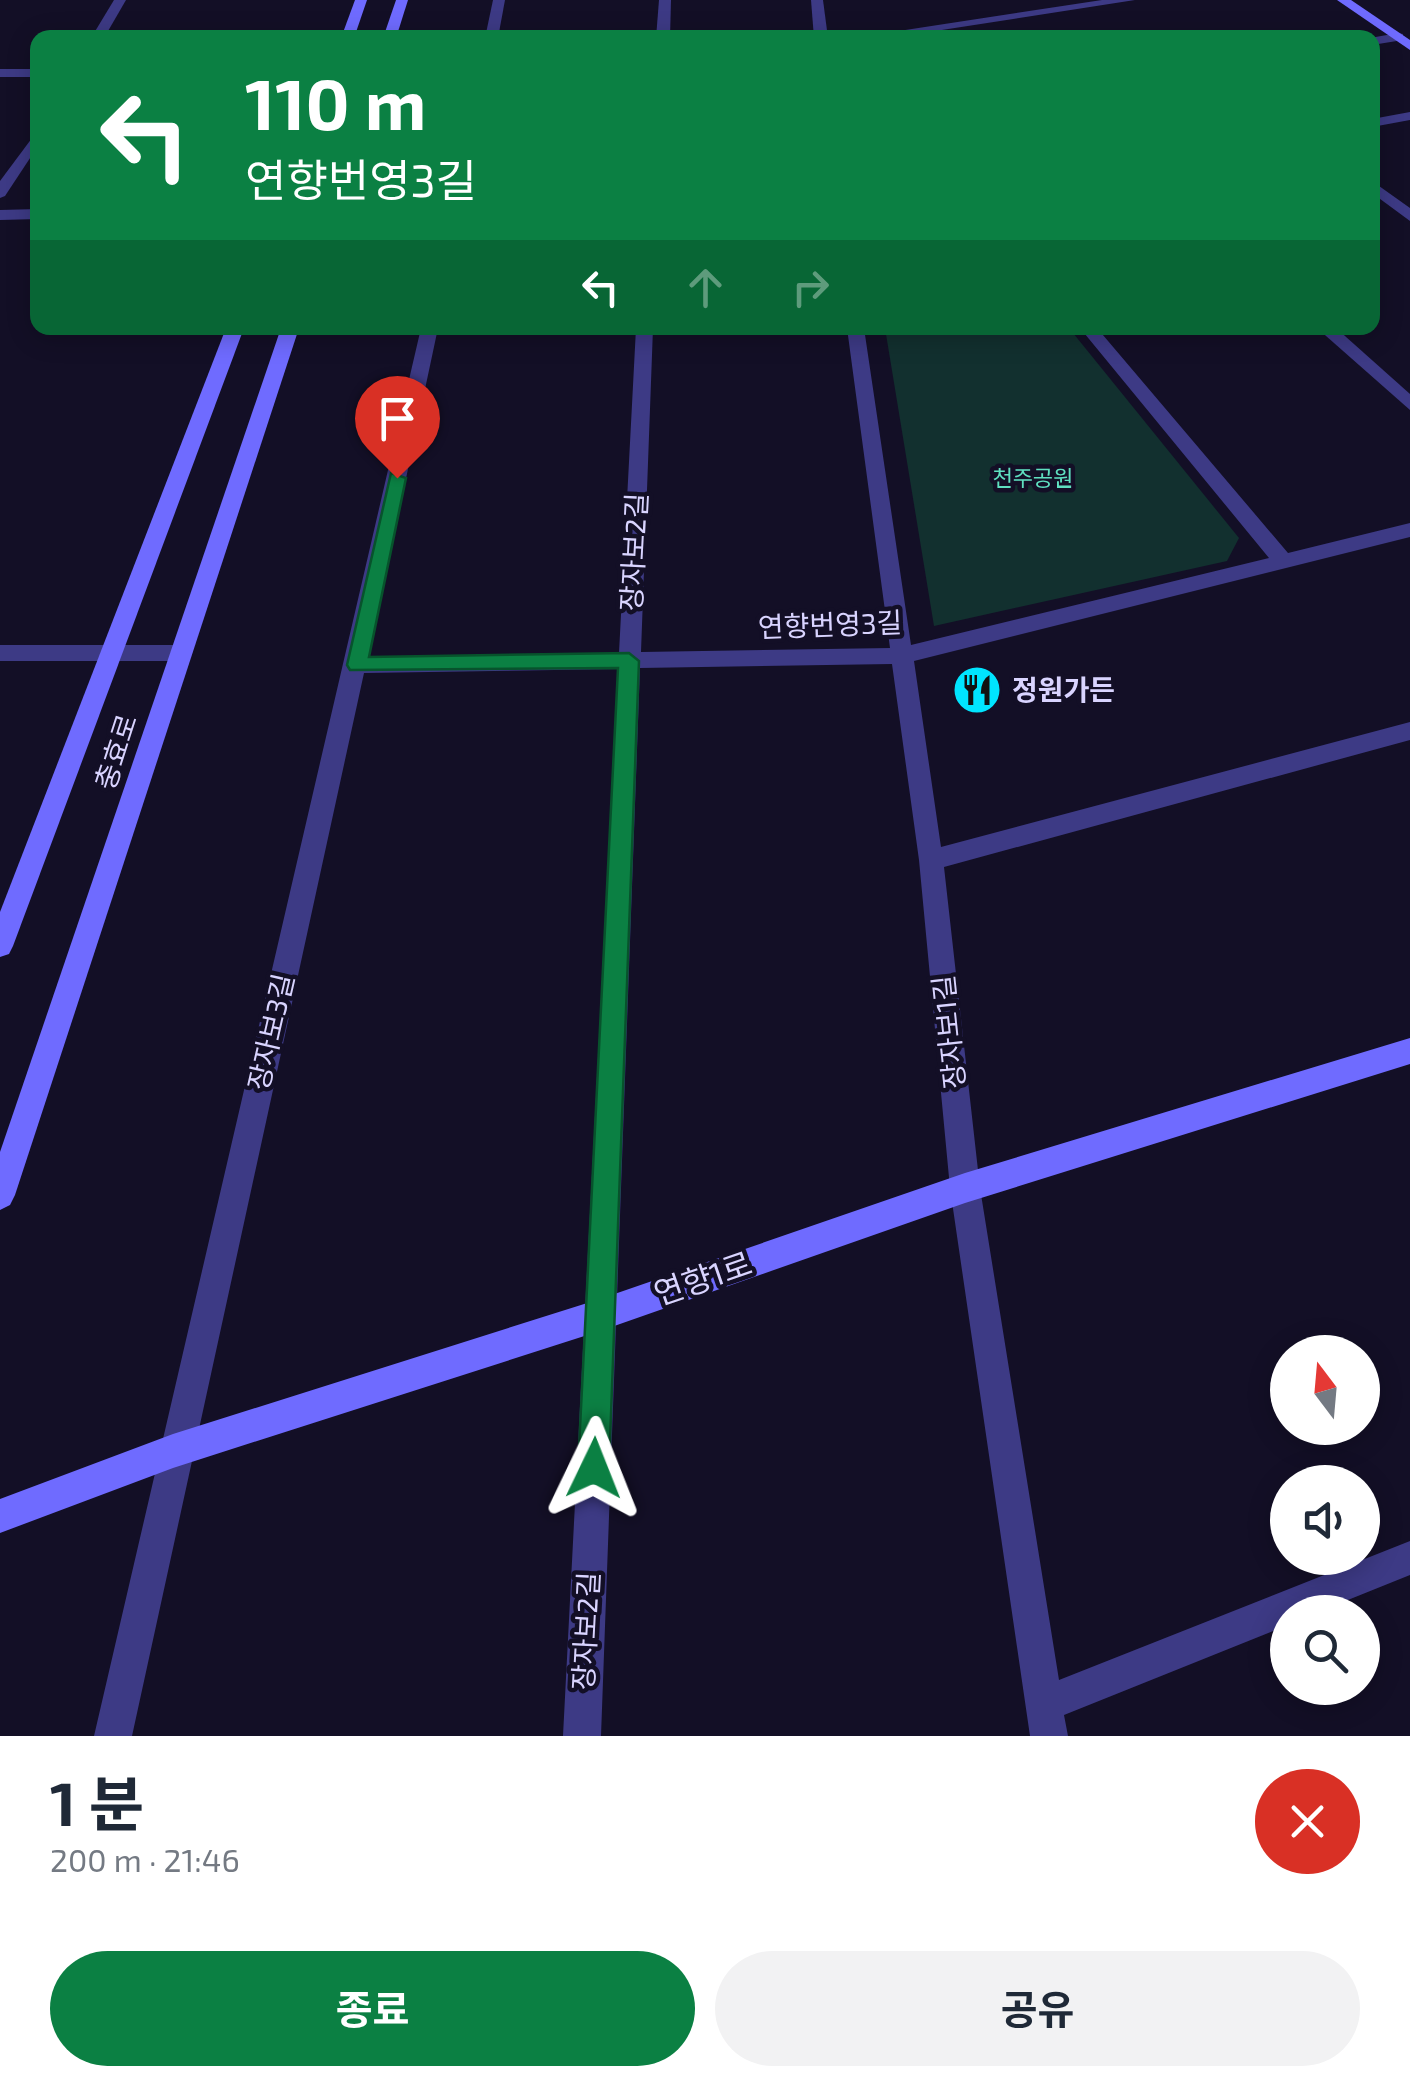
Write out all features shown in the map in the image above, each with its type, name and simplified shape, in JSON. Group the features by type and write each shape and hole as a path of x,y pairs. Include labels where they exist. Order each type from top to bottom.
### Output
{"main road":[{"path":"350,30 362,0"},
{"path":"392,30 402,0"},
{"path":"1343,0 1404,41"},
{"name":"충효로","path":"0,946 231,335"},
{"name":"충효로","path":"0,1195 288,335"},
{"name":"연향1로","path":"0,1516 173,1451 600,1316 965,1188 1410,1051"}],"street":[{"path":"103,30 120,0"},
{"path":"493,30 499,0"},
{"path":"663,30 665,0"},
{"path":"817,0 820,30"},
{"path":"916,30 1129,0"},
{"path":"0,73 30,73"},
{"path":"1380,121 1410,116"},
{"path":"0,193 30,146"},
{"path":"1380,192 1410,216"},
{"path":"0,214 30,214"},
{"name":"장자보3길","path":"112,1736 173,1451 357,665 428,335"},
{"name":"장자보2길","path":"582,1736 644,335"},
{"name":"장자보1길","path":"856,335 931,860 965,1188 1047,1720"},
{"path":"1094,335 1283,561"},
{"path":"1334,335 1410,404"},
{"name":"연향번영3길","path":"357,665 900,656 1410,530"},
{"path":"0,653 181,653"},
{"path":"931,860 1410,731"},
{"path":"1047,1720 1410,1558"}],"green space":[{"name":"천주공원","path":"886,335 1075,335 1239,538 1227,561 934,626"}],"place":[{"name":"정원가든","path":"977,690"}],"route":[{"path":"397,478 357,665 629,661 594,1468"}]}
